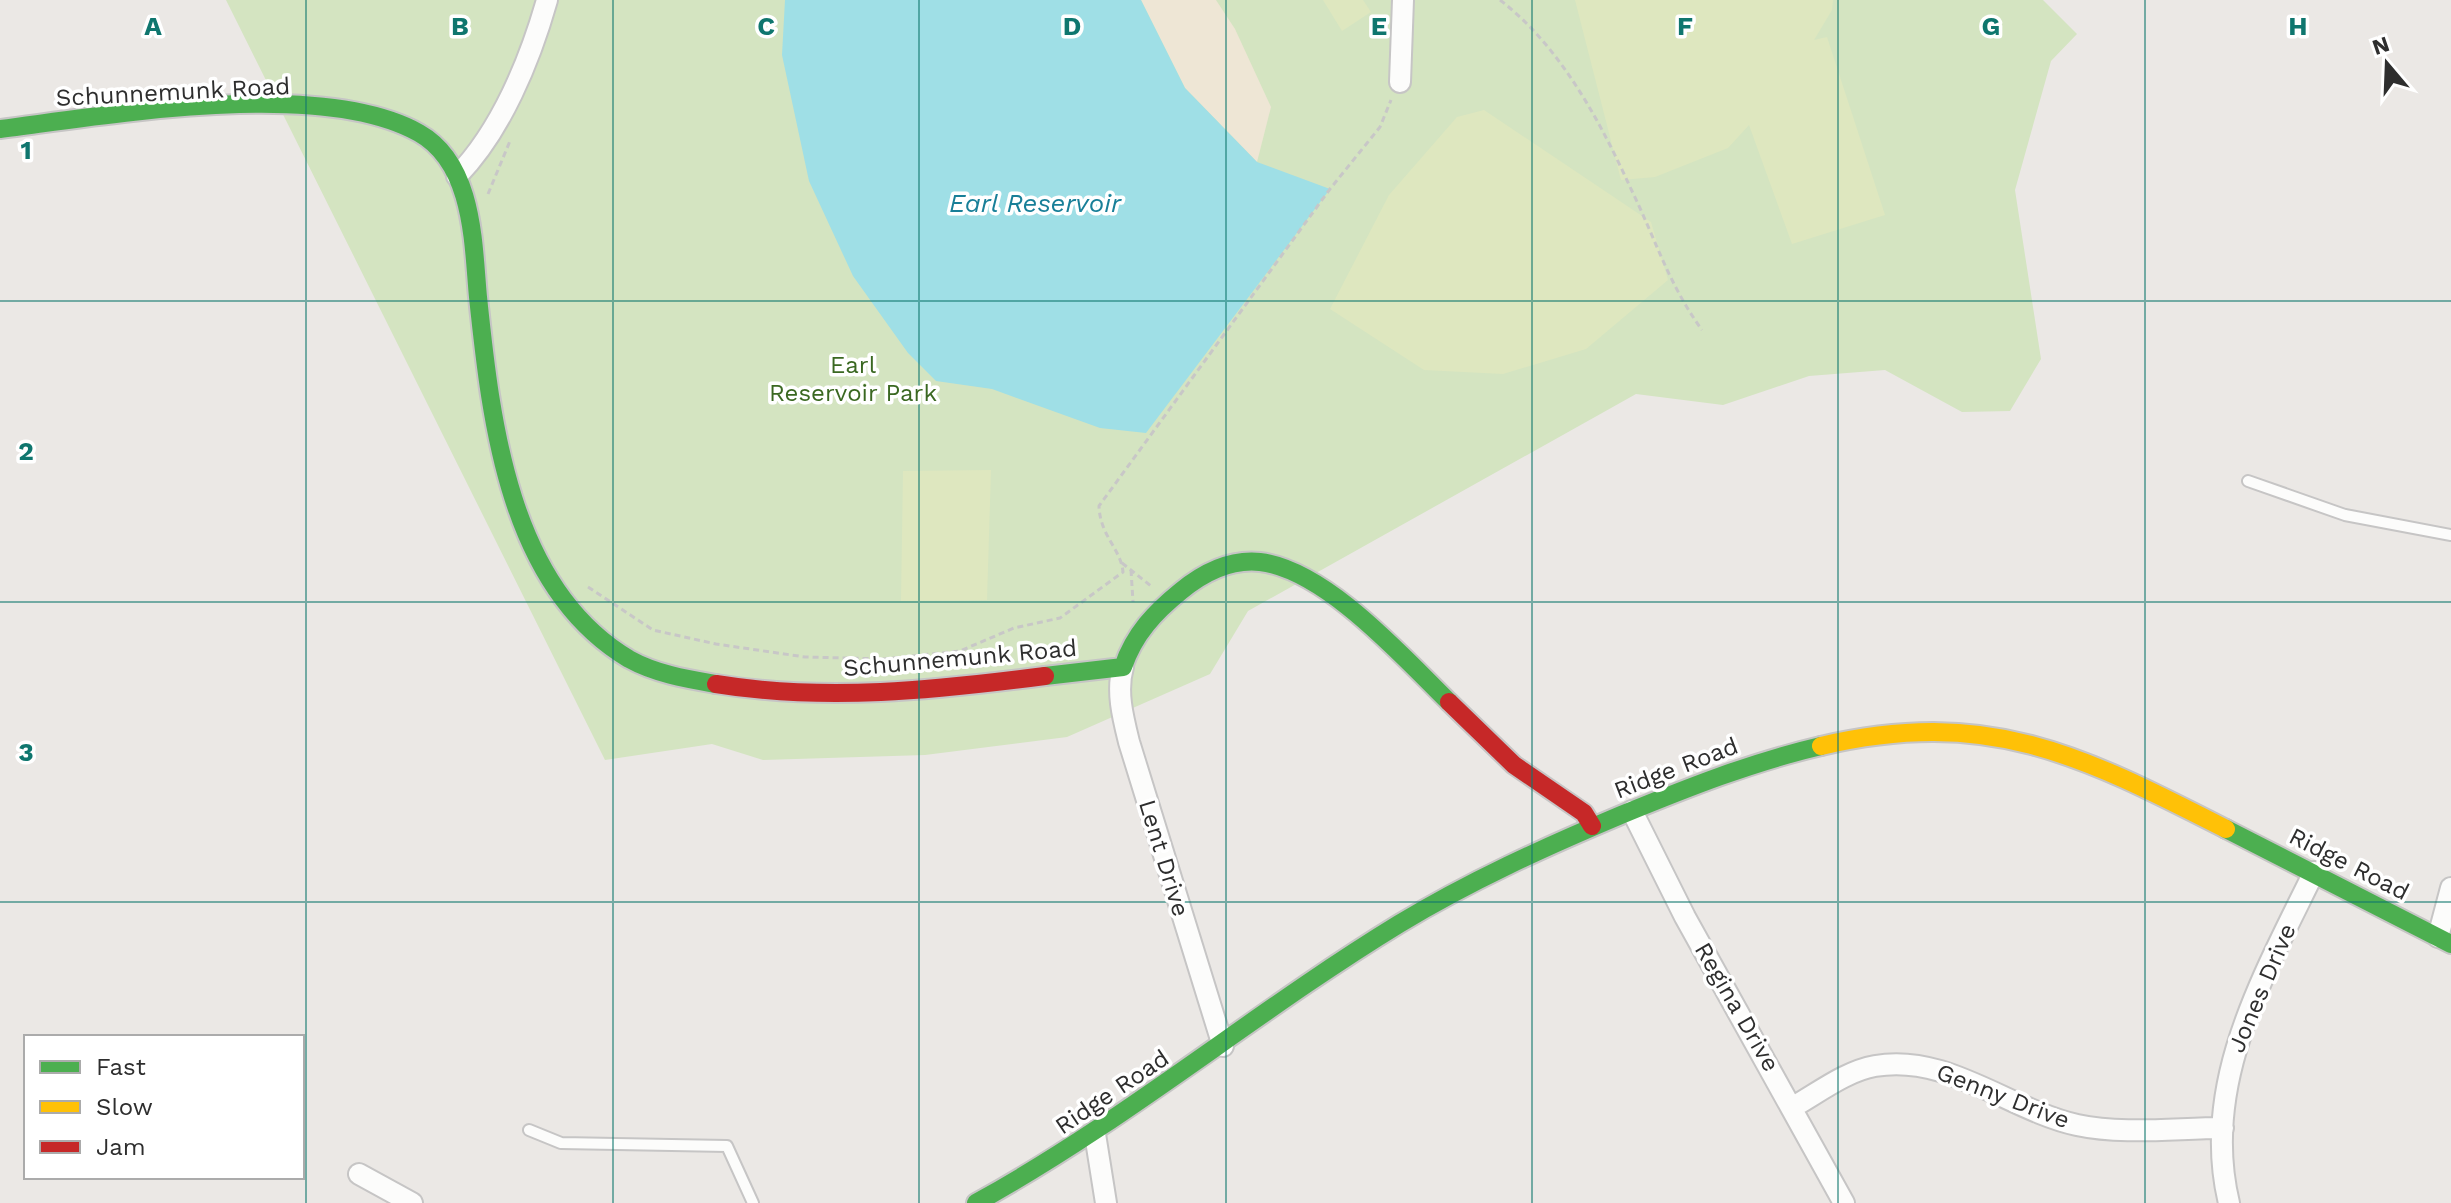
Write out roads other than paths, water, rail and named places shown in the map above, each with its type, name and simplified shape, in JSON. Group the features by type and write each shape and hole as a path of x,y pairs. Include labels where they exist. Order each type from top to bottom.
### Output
{"street":[{"path":"457,176 473,159 496,124 547,0"},
{"path":"1400,82 1403,0"},
{"name":"Schunnemunk Road","path":"0,129 81,119 252,106 351,109 387,116 419,133 441,151 457,176 469,209 490,385 501,450 516,501 538,556 575,614 624,656 661,673 736,689 819,693 895,693 1123,667"},
{"path":"1123,667 1129,648 1147,620 1198,576 1251,562 1276,566 1327,594 1367,625 1507,759 1584,813 1592,826"},
{"name":"Lent Drive","path":"1123,667 1120,678 1123,716 1129,742 1223,1046"},
{"name":"Ridge Road","path":"976,1203 1033,1174 1095,1134 1394,927 1473,881 1592,826 1708,779 1833,740 1910,731 1965,732 2023,741 2124,774 2445,941"},
{"name":"Regina Drive","path":"1632,811 1685,917 1844,1203"},
{"name":"Jones Drive","path":"2229,1203 2224,1182 2223,1102 2231,1061 2254,995 2314,872"},
{"path":"2445,941 2451,888"},
{"name":"Genny Drive","path":"1793,1107 1845,1077 1874,1066 1913,1064 1944,1072 2077,1125 2133,1129 2223,1128"},
{"path":"1095,1134 1106,1203"},
{"path":"359,1174 412,1203"}],"lane":[{"path":"2248,481 2345,515 2451,535"},
{"path":"529,1130 561,1143 727,1146 753,1203"}],"water":[{"name":"Earl Reservoir","path":"785,0 1141,0 1185,88 1257,162 1330,189 1146,433 1100,428 992,389 936,381 908,353 853,276 809,181 782,55"}],"park label":[{"name":"Earl Reservoir Park","path":"853,379"}]}
